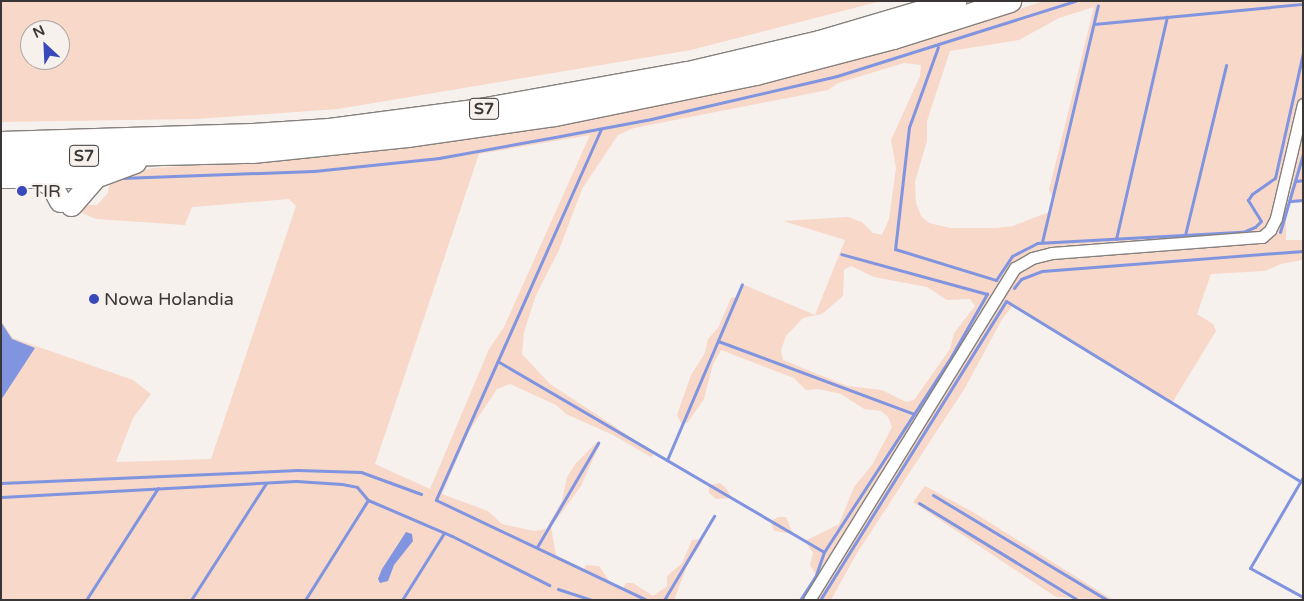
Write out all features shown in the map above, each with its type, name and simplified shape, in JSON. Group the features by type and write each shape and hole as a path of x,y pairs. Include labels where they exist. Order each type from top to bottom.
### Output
{"highway":[{"name":"S7","path":"1,142 262,134 329,129 474,110 726,64 885,23 955,1"},
{"name":"S7","path":"1,158 252,152 407,136 626,102 825,57 1010,1"},
{"path":"38,177 52,186 65,203 94,177 114,168 167,155"},
{"path":"1,177 94,177"}],"street":[{"path":"809,600 1015,268 1032,258 1052,253 1262,237 1270,230 1276,218 1303,104"}],"shaded area":[{"path":"1,1 881,1 691,50 338,109 196,119 1,122"},
{"path":"1044,1 1303,1 1303,200 1291,201 1286,218 1286,240 1303,240 1303,260 1281,264 1265,271 1211,274 1197,314 1213,324 1216,331 1172,403 1013,305 1001,321 965,388 857,553 831,600 800,600 816,575 810,565 813,553 805,541 839,524 854,487 872,465 892,427 888,417 881,411 864,409 841,394 818,389 806,390 794,378 721,350 713,364 704,399 688,422 682,425 677,415 691,375 705,353 708,339 718,328 731,298 736,297 742,284 815,315 845,240 783,221 848,217 862,222 873,233 882,235 889,219 896,168 891,140 920,76 921,65 904,63 838,83 828,90 634,128 618,135 582,189 559,250 536,295 524,332 522,354 550,384 655,453 651,457 613,435 566,414 556,405 510,384 497,389 469,431 442,494 488,511 502,524 534,531 546,529 562,501 567,477 576,463 597,442 600,444 581,486 551,527 556,555 584,569 586,565 599,566 610,582 623,588 626,583 633,583 653,596 667,586 667,576 682,563 692,540 700,539 702,542 687,566 674,600 1,600 1,321 13,338 133,380 151,394 133,418 116,462 211,459 296,206 289,199 192,207 185,225 96,219 80,212 84,205 97,205 108,193 110,178 153,168 326,157 549,128 787,78 906,45","holes":["1094,7 1049,190 1053,197 1049,212 1013,226 996,228 950,228 929,223 921,216 916,203 915,182 927,141 927,121 950,51 1019,40 1059,18","590,135 504,327 489,349 430,489 375,464 479,154","851,266 874,277 927,287 947,300 970,299 975,306 954,333 950,349 914,400 906,402 882,390 847,386 783,360 781,350 786,336 803,318 822,314 843,296 844,270"]},
{"path":"720,483 726,488 732,498 716,499 709,493 709,485"},
{"path":"925,486 973,512 1113,600 1056,597 913,502"},
{"path":"778,517 786,517 793,534 774,531 771,521"}],"water":[{"path":"1,322 12,339 35,348 1,400"},
{"path":"406,532 412,534 413,541 394,565 388,581 380,583 378,579 382,569"}],"waterway":[{"path":"121,178 314,171 439,158 555,137 651,119 837,76 1075,1"},
{"path":"1094,24 1303,4"},
{"path":"1042,242 1098,6"},
{"path":"1116,239 1167,17"},
{"path":"938,47 909,127 895,249 996,280 1012,256 1037,243 1243,232 1255,227 1261,221 1248,200 1252,194 1275,178 1303,53"},
{"path":"1185,235 1226,65"},
{"path":"601,129 436,500 647,600"},
{"path":"1280,232 1303,154"},
{"path":"1297,181 1303,180"},
{"path":"1291,201 1303,200"},
{"path":"1014,288 1021,279 1042,271 1303,251"},
{"path":"800,600 816,575 824,552 951,357 987,294 841,254"},
{"path":"667,460 742,284"},
{"path":"820,600 1006,301 1300,481"},
{"path":"718,341 914,414"},
{"path":"499,362 824,552"},
{"path":"537,547 598,443"},
{"path":"1,483 298,470 361,472 421,494"},
{"path":"1303,477 1250,568 1303,597"},
{"path":"1,497 296,481 342,484 357,487 368,500 452,536 549,585"},
{"path":"191,600 266,483"},
{"path":"86,600 158,488"},
{"path":"933,495 1107,600"},
{"path":"305,600 368,500"},
{"path":"919,503 1078,600"},
{"path":"664,600 714,516"},
{"path":"402,600 444,533"},
{"path":"558,589 591,600"}],"place":[{"name":"TIR","path":"22,191"},
{"name":"Nowa Holandia","path":"94,299"}]}
